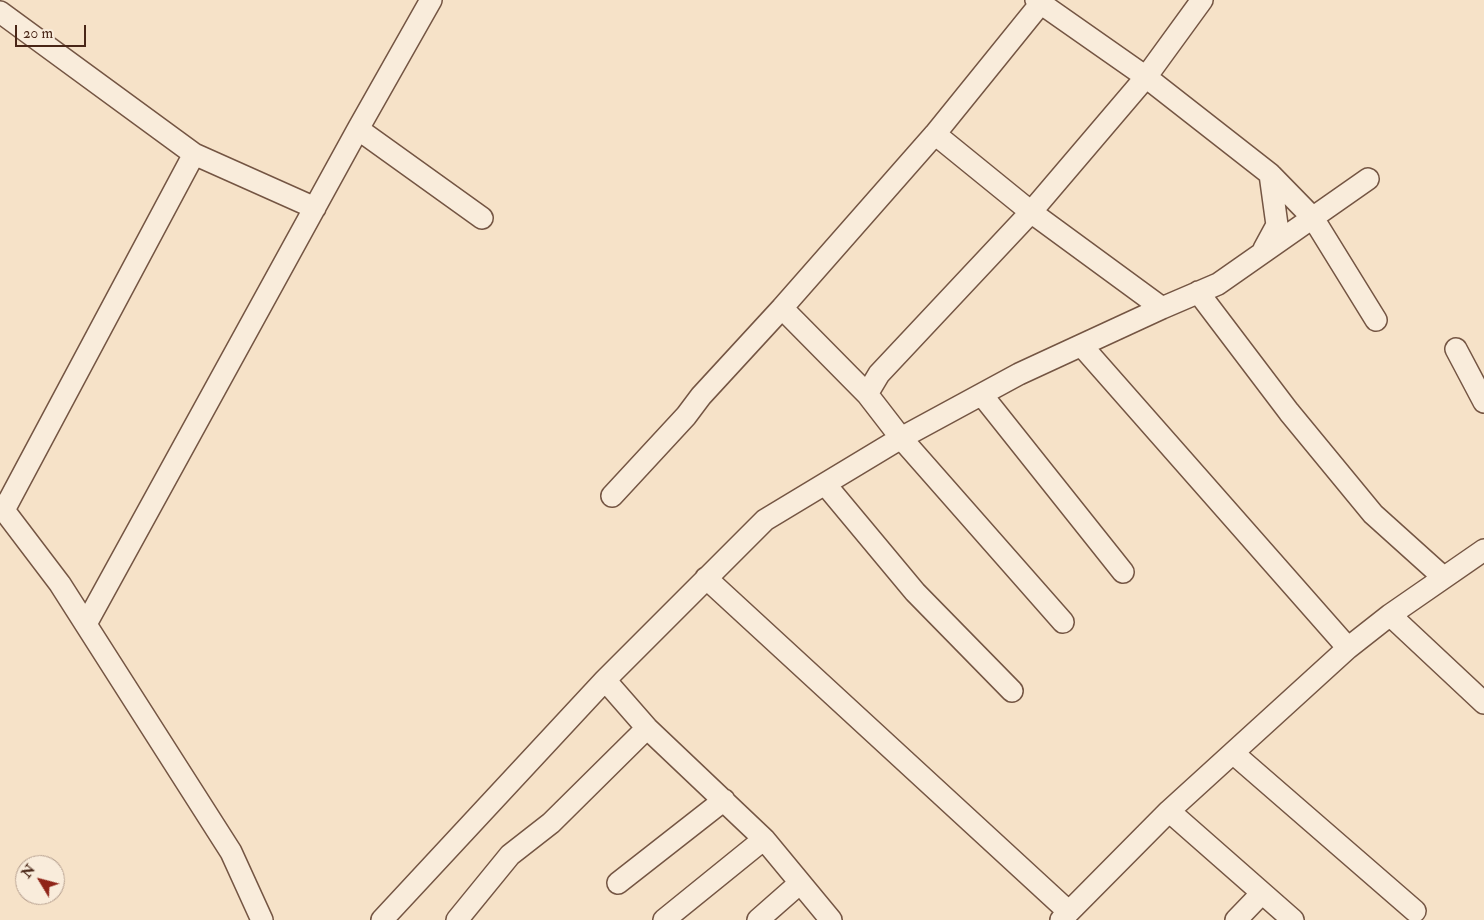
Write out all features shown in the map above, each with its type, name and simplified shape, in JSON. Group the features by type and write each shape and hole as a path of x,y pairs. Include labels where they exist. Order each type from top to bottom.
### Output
{"street":[{"path":"86,624 314,208 431,0"},
{"path":"867,394 879,374 894,356 1031,212 1146,77 1202,0"},
{"path":"612,496 686,416 701,396 782,308 935,134 1039,2 1146,77 1270,174 1313,218 1376,320"},
{"path":"0,12 194,154 314,208"},
{"path":"358,129 482,218"},
{"path":"935,134 1031,212 1162,308"},
{"path":"194,154 2,507 60,584 231,852 262,920"},
{"path":"1262,254 1278,225 1270,174"},
{"path":"382,920 605,680 765,520 901,438 1020,374 1218,284 1368,179"},
{"path":"1198,292 1289,412 1373,514 1443,577"},
{"path":"782,308 867,394 901,438 1063,622"},
{"path":"1082,346 1348,648"},
{"path":"1456,349 1484,402"},
{"path":"982,394 1123,572"},
{"path":"825,484 915,592 1012,691"},
{"path":"706,578 1065,916 1169,811 1348,648 1390,615 1484,550"},
{"path":"1390,615 1484,702"},
{"path":"605,680 647,728 764,839 831,920"},
{"path":"457,920 510,855 551,823 647,728"},
{"path":"1232,753 1415,911"},
{"path":"618,884 724,800"},
{"path":"1169,811 1292,920"},
{"path":"664,920 764,839"},
{"path":"758,920 800,883"},
{"path":"1236,920 1262,893"}]}
